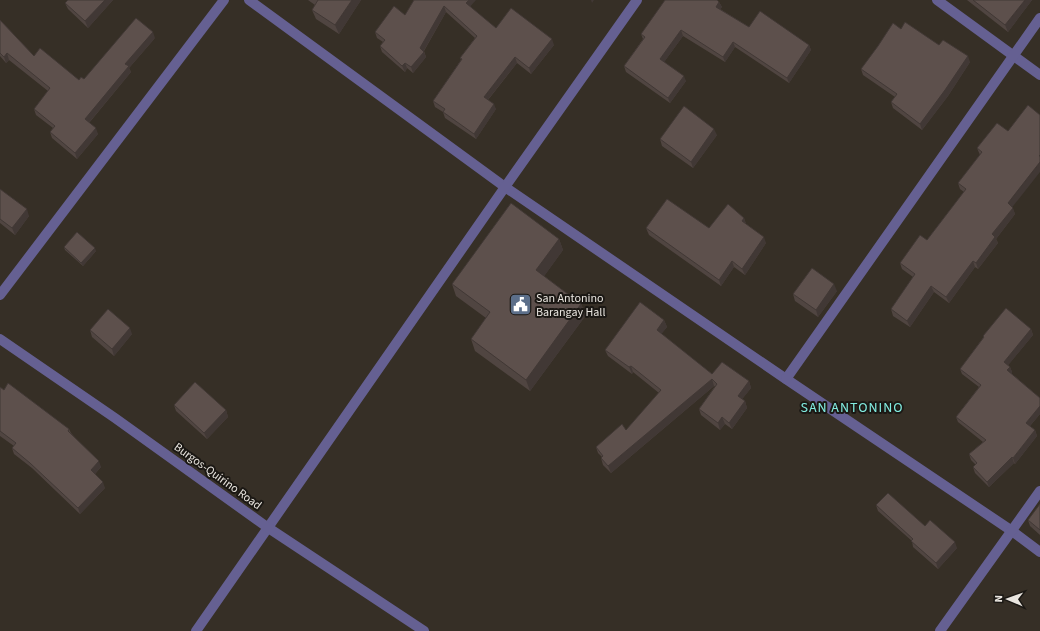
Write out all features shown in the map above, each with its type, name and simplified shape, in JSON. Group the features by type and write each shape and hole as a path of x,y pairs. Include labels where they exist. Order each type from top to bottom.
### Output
{"street":[{"path":"0,295 224,0"},
{"path":"249,0 505,187 1012,531 1040,552"},
{"path":"196,631 267,527 637,0"},
{"path":"937,0 1013,57 1040,75"},
{"path":"786,379 1040,18"},
{"name":"Burgos-Quirino Road","path":"0,339 115,418 267,527 424,631"},
{"path":"940,631 1040,491"}],"building":[{"path":"68,0 105,0 85,21 65,3"},
{"path":"318,0 352,0 335,25 312,10"},
{"path":"414,0 469,0 466,3 496,28 511,8 552,39 529,68 515,57 484,97 494,104 474,134 443,112 445,109 433,101 462,59 460,58 477,36 444,6 420,48 424,52 411,67 405,63 402,66 380,46 385,40 375,32 394,6 405,15"},
{"path":"665,0 717,0 719,2 716,7 749,27 760,11 809,45 787,78 733,42 723,57 681,30 660,59 684,76 668,98 624,66 645,37 641,34"},
{"path":"973,0 1025,0 1005,25"},
{"path":"136,18 153,32 125,64 129,66 85,119 96,128 75,153 50,132 55,126 34,109 50,88 7,53 4,57 0,53 0,20 34,56 40,48 79,80 81,77 84,79"},
{"path":"905,22 939,45 943,40 968,56 920,124 891,102 897,94 861,69 893,23 901,29"},
{"path":"1028,105 1040,115 1040,162 1008,203 1013,208 992,234 995,237 976,263 973,261 946,297 931,286 907,321 891,309 915,274 900,263 920,235 927,240 966,189 958,183 982,152 977,148 997,123 1008,131"},
{"path":"684,106 714,129 691,162 660,139"},
{"path":"0,189 27,209 12,228 0,219"},
{"path":"667,199 709,228 728,204 744,218 742,221 764,237 742,269 732,261 719,280 646,228"},
{"name":"San Antonino Barangay Hall","path":"511,203 559,239 536,270 581,304 526,380 471,339 490,312 452,284"},
{"path":"77,232 95,248 81,263 64,247"},
{"path":"812,268 834,284 816,310 793,294"},
{"path":"640,302 664,320 657,330 712,374 722,362 749,381 738,396 745,401 729,423 722,417 718,423 699,409 717,384 712,379 608,466 601,458 603,456 596,447 622,424 626,430 661,390 631,366 629,367 605,350"},
{"path":"1006,308 1031,329 1004,362 1010,367 1007,370 1040,398 1040,406 1026,423 1035,430 1013,458 1012,457 987,482 973,467 977,463 969,454 986,440 956,417 981,385 960,369 984,337 983,336"},
{"path":"108,309 130,328 112,349 90,330"},
{"path":"195,382 226,410 204,433 174,405"},
{"path":"8,383 69,429 68,431 99,461 91,470 103,482 78,508 12,448 16,443 0,431 0,387 4,390"},
{"path":"888,493 925,526 930,520 955,542 936,563 911,541 913,539 876,505"},
{"path":"1040,504 1040,530 1028,520"}],"place":[{"name":"San Antonino Barangay Hall","path":"521,305"}],"district":[{"name":"SAN ANTONINO","path":"852,407"}]}
